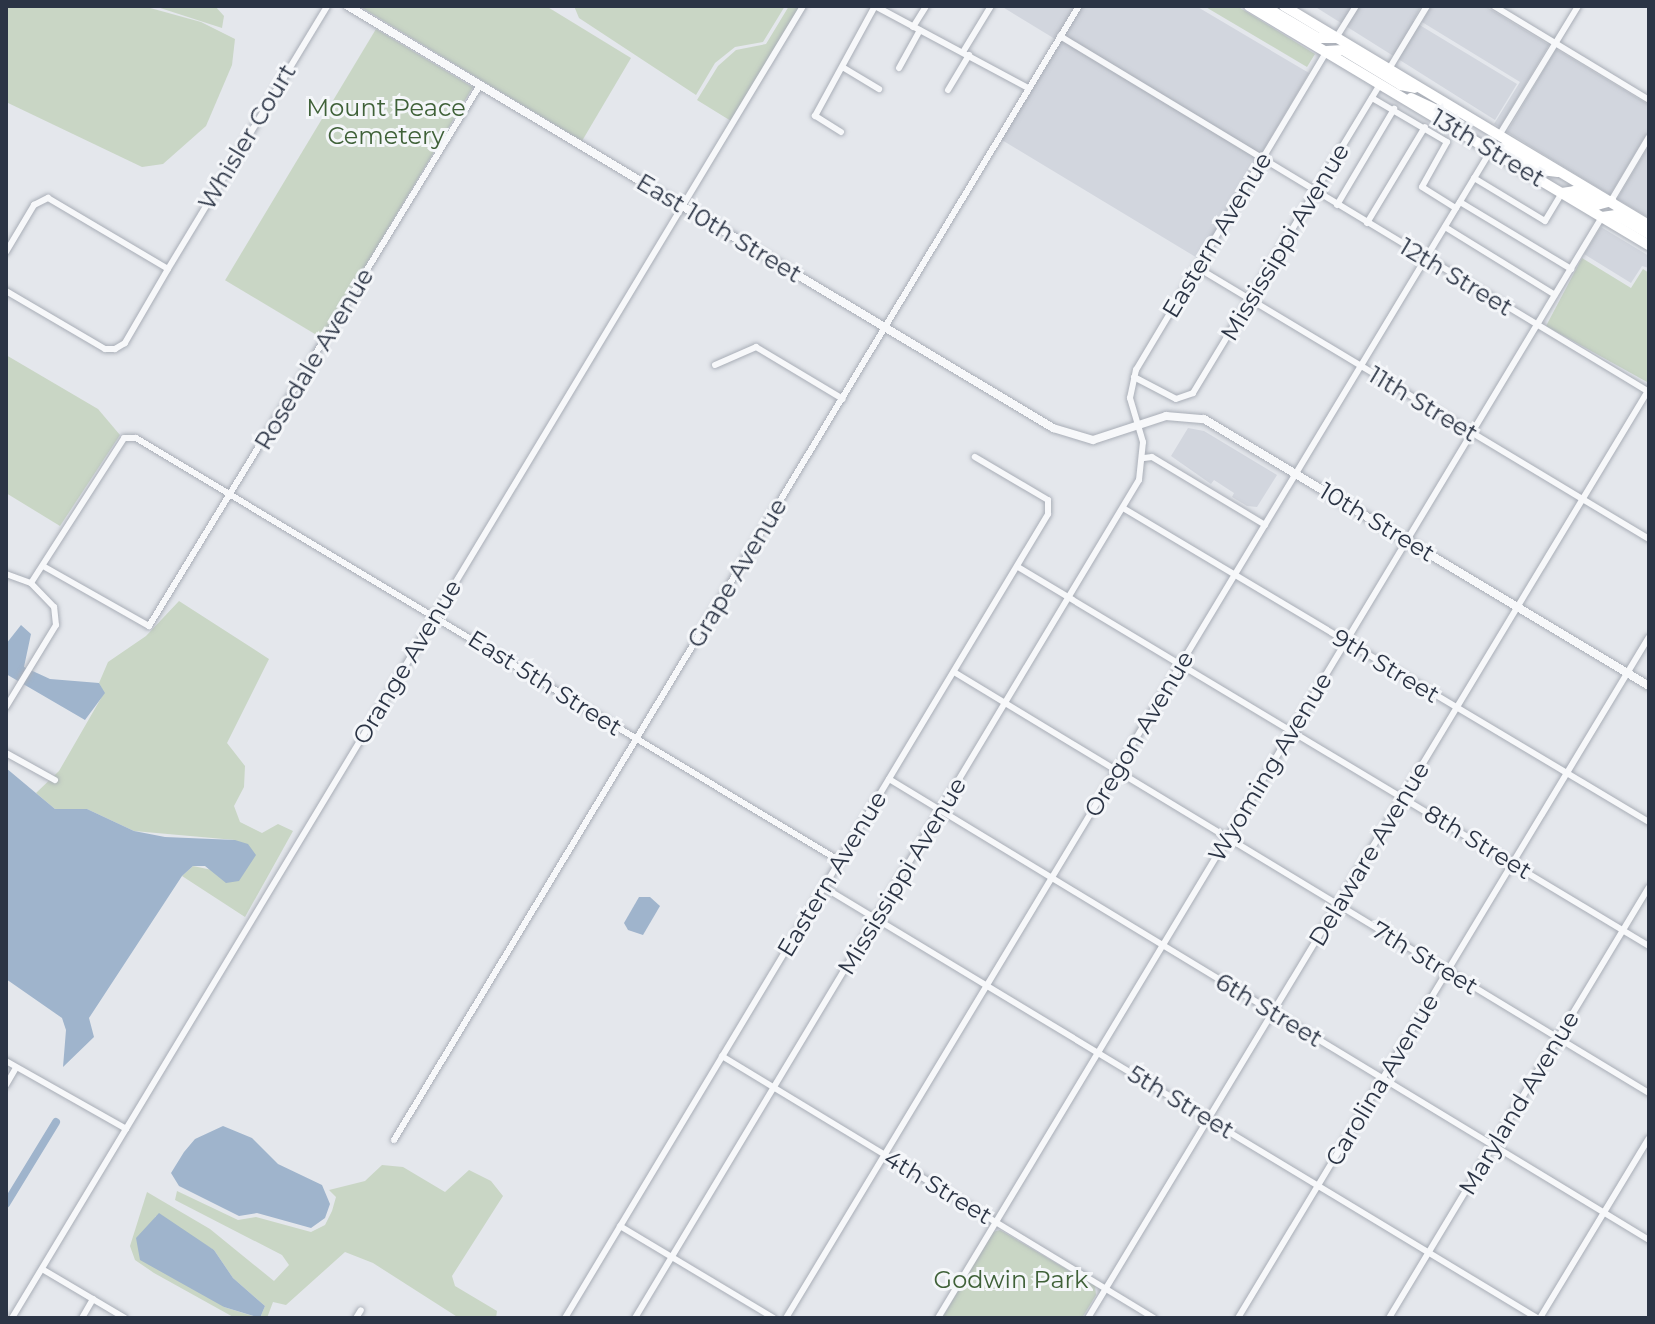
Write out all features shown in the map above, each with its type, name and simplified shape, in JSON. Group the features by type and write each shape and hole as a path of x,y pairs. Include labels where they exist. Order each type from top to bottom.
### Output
{"highway":[{"path":"1249,6 1327,51 1343,50 1401,85 1423,89"},
{"path":"1264,6 1318,38 1336,38"},
{"path":"1284,6 1336,38"},
{"name":"13th Street","path":"1336,38 1649,225"},
{"name":"13th Street","path":"1327,51 1649,245"},
{"path":"1401,95 1423,100 1486,138 1500,134"},
{"path":"1491,149 1505,148 1542,170 1564,173"},
{"path":"1562,193 1574,191 1597,205 1611,201"},
{"path":"1602,217 1616,215 1649,234"}],"street":[{"name":"Whisler Court","path":"6,291 105,349 115,349 125,343 327,6"},
{"name":"East 10th Street","path":"348,6 1053,428 1093,440"},
{"name":"Orange Avenue","path":"12,1318 803,6"},
{"path":"841,132 815,116 844,68 875,6 1028,88"},
{"path":"899,68 926,6"},
{"path":"948,90 991,6"},
{"name":"Grape Avenue","path":"394,1140 1079,6"},
{"path":"1336,38 1356,6"},
{"path":"1389,69 1427,6"},
{"path":"1494,6 1649,100"},
{"path":"1500,134 1578,6"},
{"name":"12th Street","path":"1060,36 1648,391"},
{"name":"Eastern Avenue","path":"1137,426 1130,406 1134,377 1327,51"},
{"path":"844,68 879,89"},
{"name":"Mississippi Avenue","path":"1134,377 1170,397 1187,398 1317,192 1381,83"},
{"name":"Rosedale Avenue","path":"43,566 143,627 149,626 480,85"},
{"path":"1372,98 1444,139 1447,149 1422,187 1571,269"},
{"path":"1337,205 1394,109"},
{"path":"1367,223 1425,127"},
{"path":"1611,201 1649,137"},
{"name":"Oregon Avenue","path":"786,1318 1491,149"},
{"path":"1474,178 1545,221 1562,193"},
{"path":"6,252 34,205 48,198 168,269"},
{"name":"Wyoming Avenue","path":"938,1318 1405,539 1602,217"},
{"path":"1445,227 1555,295"},
{"name":"11th Street","path":"1198,268 1649,539"},
{"path":"715,365 756,347 843,399"},
{"name":"Delaware Avenue","path":"1088,1318 1648,391"},
{"name":"10th Street","path":"1093,440 1177,414 1204,419 1649,686"},
{"path":"1137,426 1144,458 1152,457 1265,525"},
{"name":"East 5th Street","path":"43,566 124,438 136,438 840,861"},
{"name":"Eastern Avenue","path":"565,1318 1018,567 1051,507 1048,500 975,457"},
{"name":"Mississippi Avenue","path":"635,1318 1123,508 1139,480 1144,458"},
{"name":"9th Street","path":"1123,508 1649,822"},
{"path":"31,583 43,566"},
{"name":"8th Street","path":"1018,567 1649,946"},
{"path":"6,574 31,583 57,613 32,665 6,707"},
{"name":"Carolina Avenue","path":"1238,1318 1649,637"},
{"name":"7th Street","path":"954,672 1649,1093"},
{"path":"6,753 55,780"},
{"name":"6th Street","path":"889,779 940,813 1649,1240"},
{"name":"Maryland Avenue","path":"1389,1318 1649,887"},
{"name":"5th Street","path":"825,888 1539,1318"},
{"name":"4th Street","path":"722,1056 1154,1318"},
{"path":"6,1061 126,1129"},
{"path":"6,1085 16,1068"},
{"path":"1539,1318 1649,1138"},
{"path":"620,1226 774,1318"},
{"path":"42,1269 125,1318"},
{"path":"82,1318 93,1299"},
{"path":"356,1318 361,1310"}],"shaded area":[{"path":"1001,6 1196,6 1309,73 1199,259 997,137 1055,39"},
{"path":"1314,6 1421,6 1413,21 1517,84 1495,120"},
{"path":"1431,6 1485,6 1549,45 1500,127 1494,124 1520,82 1422,22"},
{"path":"1556,49 1649,105 1649,130 1610,195 1507,132"},
{"path":"1649,145 1649,218 1617,199"},
{"path":"1601,227 1649,256 1649,268 1642,266 1631,283 1584,254"},
{"path":"1188,428 1204,431 1277,475 1257,507 1247,506 1232,497 1234,493 1214,480 1211,484 1171,456"}],"green space":[{"path":"6,6 143,6 201,22 235,39 232,65 206,126 163,164 142,167 6,102"},
{"path":"154,6 215,6 224,16 222,28"},
{"name":"Mount Peace Cemetery","path":"359,6 546,6 631,58 582,141"},
{"path":"574,6 785,6 763,42 735,47 715,63 696,95 579,18"},
{"path":"789,6 800,6 731,121 697,100 718,66 736,50 766,44"},
{"path":"1204,6 1237,6 1315,54 1307,67"},
{"name":"Mount Peace Cemetery","path":"376,29 473,87 322,338 225,280"},
{"path":"1582,258 1631,288 1643,269 1649,273 1647,382 1546,326"},
{"path":"6,355 98,409 120,435 60,526 6,493"},
{"path":"179,601 269,659 227,743 245,766 244,787 234,806 240,822 262,833 278,824 293,831 245,917 182,876 193,866 217,871 235,840 134,831 87,809 55,809 36,793 59,771 104,693 99,683 108,662 146,636"},
{"path":"382,1165 403,1167 445,1192 469,1170 491,1181 503,1196 452,1276 455,1286 497,1311 496,1318 459,1318 373,1263 345,1252 286,1305 273,1302 267,1318 260,1318 265,1306 233,1278 214,1250 156,1216 145,1234 224,1307 259,1318 235,1318 135,1260 130,1246 147,1192 210,1229 274,1281 289,1265 282,1255 175,1200 177,1191 238,1220 256,1217 311,1232 325,1225 332,1211 336,1197 329,1190 365,1181"},
{"name":"Godwin Park","path":"1000,1230 1095,1286 1096,1295 1082,1318 942,1318 993,1232"}],"water":[{"path":"21,625 31,634 24,667 50,679 99,683 105,693 85,720 6,674 6,644"},
{"path":"6,768 55,809 87,809 134,831 165,837 235,840 248,844 256,855 239,881 226,883 205,866 193,866 182,876 89,1018 94,1037 63,1067 66,1030 62,1018 6,979"},
{"path":"639,897 650,897 660,906 643,935 628,930 624,923"},
{"path":"223,1126 252,1138 278,1164 322,1185 330,1204 325,1218 311,1228 257,1213 239,1216 179,1186 171,1173 184,1152 195,1139"},
{"path":"159,1213 214,1250 233,1278 265,1306 260,1318 224,1307 140,1260 136,1238"}],"waterway":[{"path":"6,1204 56,1122"}]}
